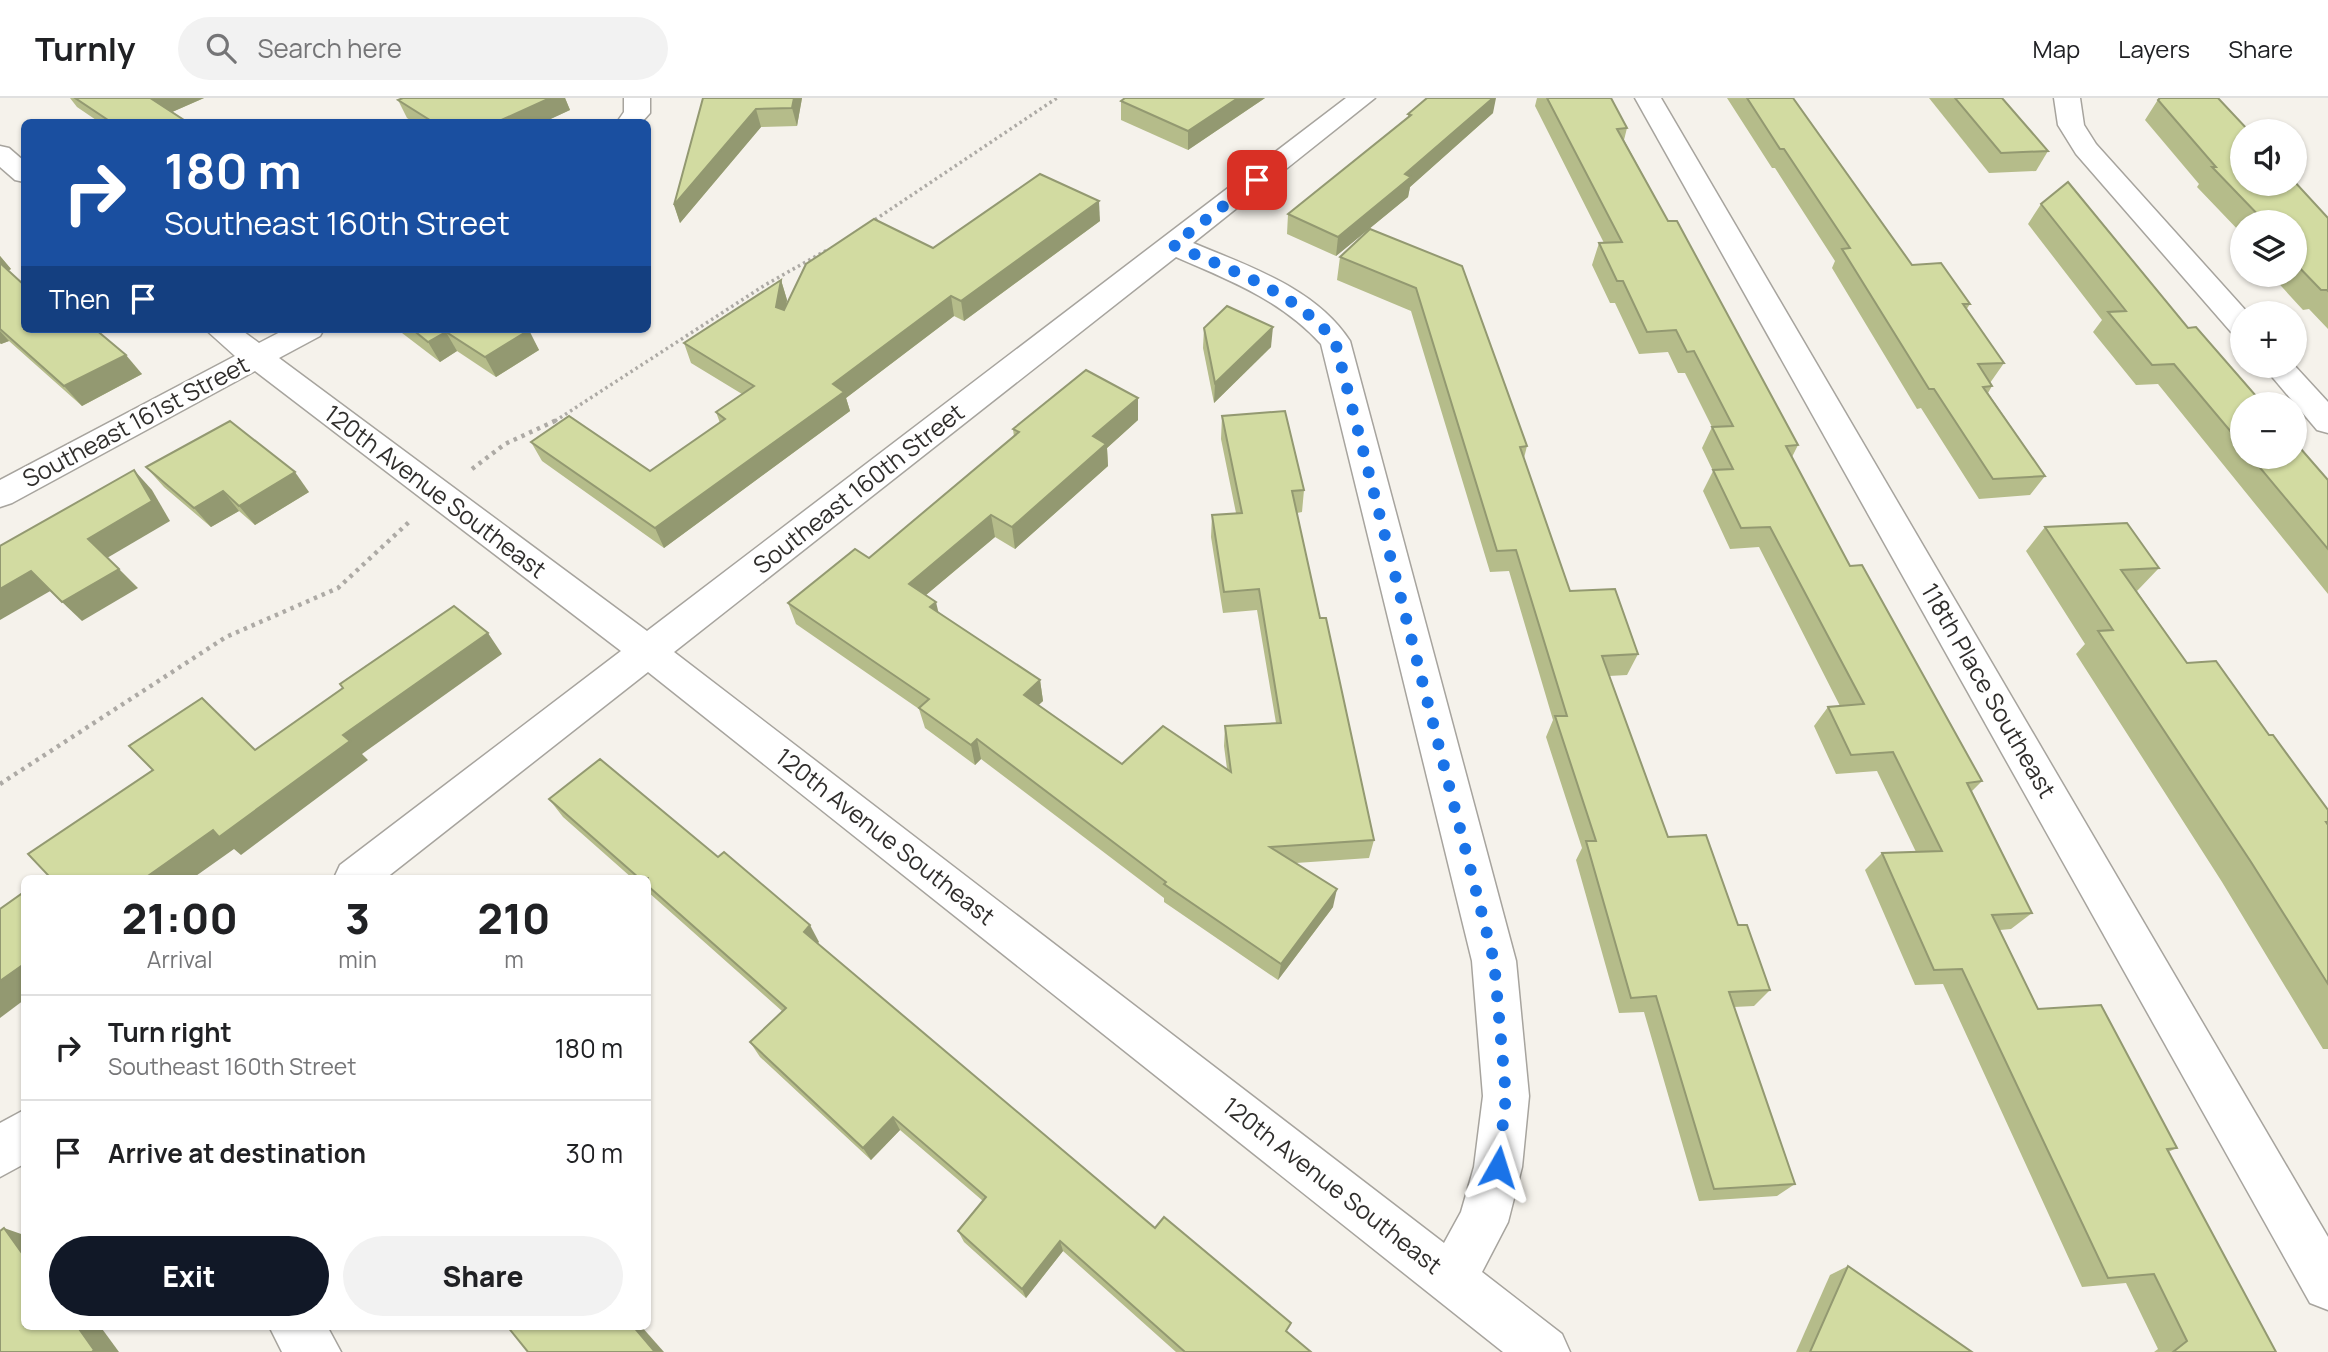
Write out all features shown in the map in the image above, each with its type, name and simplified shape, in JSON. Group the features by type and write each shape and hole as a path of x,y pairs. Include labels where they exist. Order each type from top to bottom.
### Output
{"street":[{"name":"Southeast 160th Street","path":"359,875 1362,98"},
{"name":"118th Place Southeast","path":"1648,98 2328,1285"},
{"path":"2067,98 2071,125 2085,148 2230,311"},
{"path":"0,154 21,172"},
{"path":"1173,245 1282,293 1316,318 1335,341 1494,961 1506,1096 1498,1167 1483,1222 1451,1279"},
{"name":"120th Avenue Southeast","path":"225,333 648,652 1544,1352"},
{"name":"Southeast 161st Street","path":"0,495 302,333"},
{"path":"2289,378 2328,422"},
{"path":"0,1153 21,1136"},
{"path":"297,1330 316,1352"}],"path":[{"path":"861,229 1057,98"},
{"path":"0,784 226,637 338,589 438,494 505,444 559,419 765,285 838,244"}],"building":[{"path":"75,98 154,98 152,99 182,119 106,119"},
{"path":"550,98 504,119 428,119 398,100"},
{"path":"703,98 794,98 792,108 756,109 674,205"},
{"path":"1125,98 1238,98 1188,131 1121,101"},
{"path":"1427,98 1493,98 1405,174 1411,177 1338,237 1288,214 1411,115 1408,114"},
{"path":"1547,98 1611,98 1627,128 1617,129 1668,221 1677,221 1798,445 1786,446 1850,566 1862,565 1982,781 1967,783 2032,913 1992,915 2038,1009 2101,1005 2177,1148 2167,1149 2276,1352 2173,1352 2187,1341 2154,1274 2108,1278 1962,969 1934,970 1882,853 1942,851 1893,752 1851,755 1828,707 1864,704 1770,527 1741,528 1713,470 1733,469 1712,427 1733,426 1694,351 1687,352 1676,330 1647,332 1623,281 1617,281 1599,243 1622,242"},
{"path":"1747,98 1793,98 1912,265 1941,263 1970,304 1963,304 2004,363 1978,364 1992,386 1983,387 2045,476 1993,479 1934,389 1929,389 1842,249 1850,248"},
{"path":"1955,98 2002,98 2048,151 2001,153"},
{"path":"2218,98 2238,119 2230,119 2230,186 2212,167 2216,167 2158,100"},
{"path":"1040,174 1099,201 961,301 951,296 833,384 844,392 655,528 531,442 569,416 650,471 725,419 716,412 754,386 684,343 781,280 776,307 784,310 806,264 874,219 933,248"},
{"path":"2068,182 2188,328 2196,327 2230,366 2230,378 2240,378 2253,392 2230,392 2230,431 2174,364 2152,365 2108,312 2126,311 2041,204"},
{"path":"2307,195 2328,218 2328,291 2321,290 2307,275 2307,210 2253,210 2240,196"},
{"path":"1370,229 1462,266 1527,446 1520,447 1570,591 1615,589 1638,654 1602,656 1668,837 1706,835 1738,925 1747,925 1770,990 1729,992 1795,1184 1714,1189 1656,996 1631,998 1586,841 1596,841 1555,716 1567,716 1516,550 1497,551 1416,288 1340,257"},
{"path":"0,263 21,282 21,333 100,333 126,355 64,386 0,329"},
{"path":"1227,306 1273,327 1215,383 1204,328"},
{"path":"417,333 444,333 428,342"},
{"path":"448,333 524,333 485,357"},
{"path":"1086,370 1138,398 1093,436 1106,444 1012,527 991,515 909,584 936,602 930,607 1040,680 1024,695 1122,764 1163,726 1231,772 1225,726 1281,723 1259,589 1224,592 1212,515 1242,513 1222,416 1285,411 1304,490 1292,491 1320,618 1326,618 1374,840 1270,847 1337,889 1281,964 1164,884 1166,882 977,739 971,745 919,708 929,699 788,603 855,549 869,558 1019,432 1013,429"},
{"path":"230,421 295,472 239,506 223,491 194,508 146,467"},
{"path":"2307,456 2328,480 2328,549 2261,469 2307,469"},
{"path":"134,470 152,501 88,539 119,569 62,602 31,571 0,589 0,546"},
{"path":"2127,523 2159,568 2121,570 2187,663 2216,661 2328,810 2328,984 2098,631 2113,630 2045,527"},
{"path":"454,606 488,633 343,735 350,741 219,837 213,830 149,875 48,875 28,854 153,770 129,746 202,698 255,750 343,688 340,684"},
{"path":"600,759 718,857 724,852 810,925 804,932 1155,1228 1164,1217 1291,1323 1286,1331 1311,1352 1185,1352 1060,1241 1022,1289 958,1231 986,1197 893,1117 863,1148 750,1042 786,1008 651,889 651,875 636,875 549,799"},
{"path":"21,894 21,966 0,981 0,909"},
{"path":"4,1228 21,1252 21,1330 80,1330 94,1350 92,1352 0,1352 0,1231"},
{"path":"1848,1266 1972,1352 1810,1352"},
{"path":"510,1330 636,1330 655,1352 528,1352"}],"route":[{"path":"1257,180 1173,245 1282,293 1316,318 1335,341 1494,961 1506,1096 1498,1167"}]}
